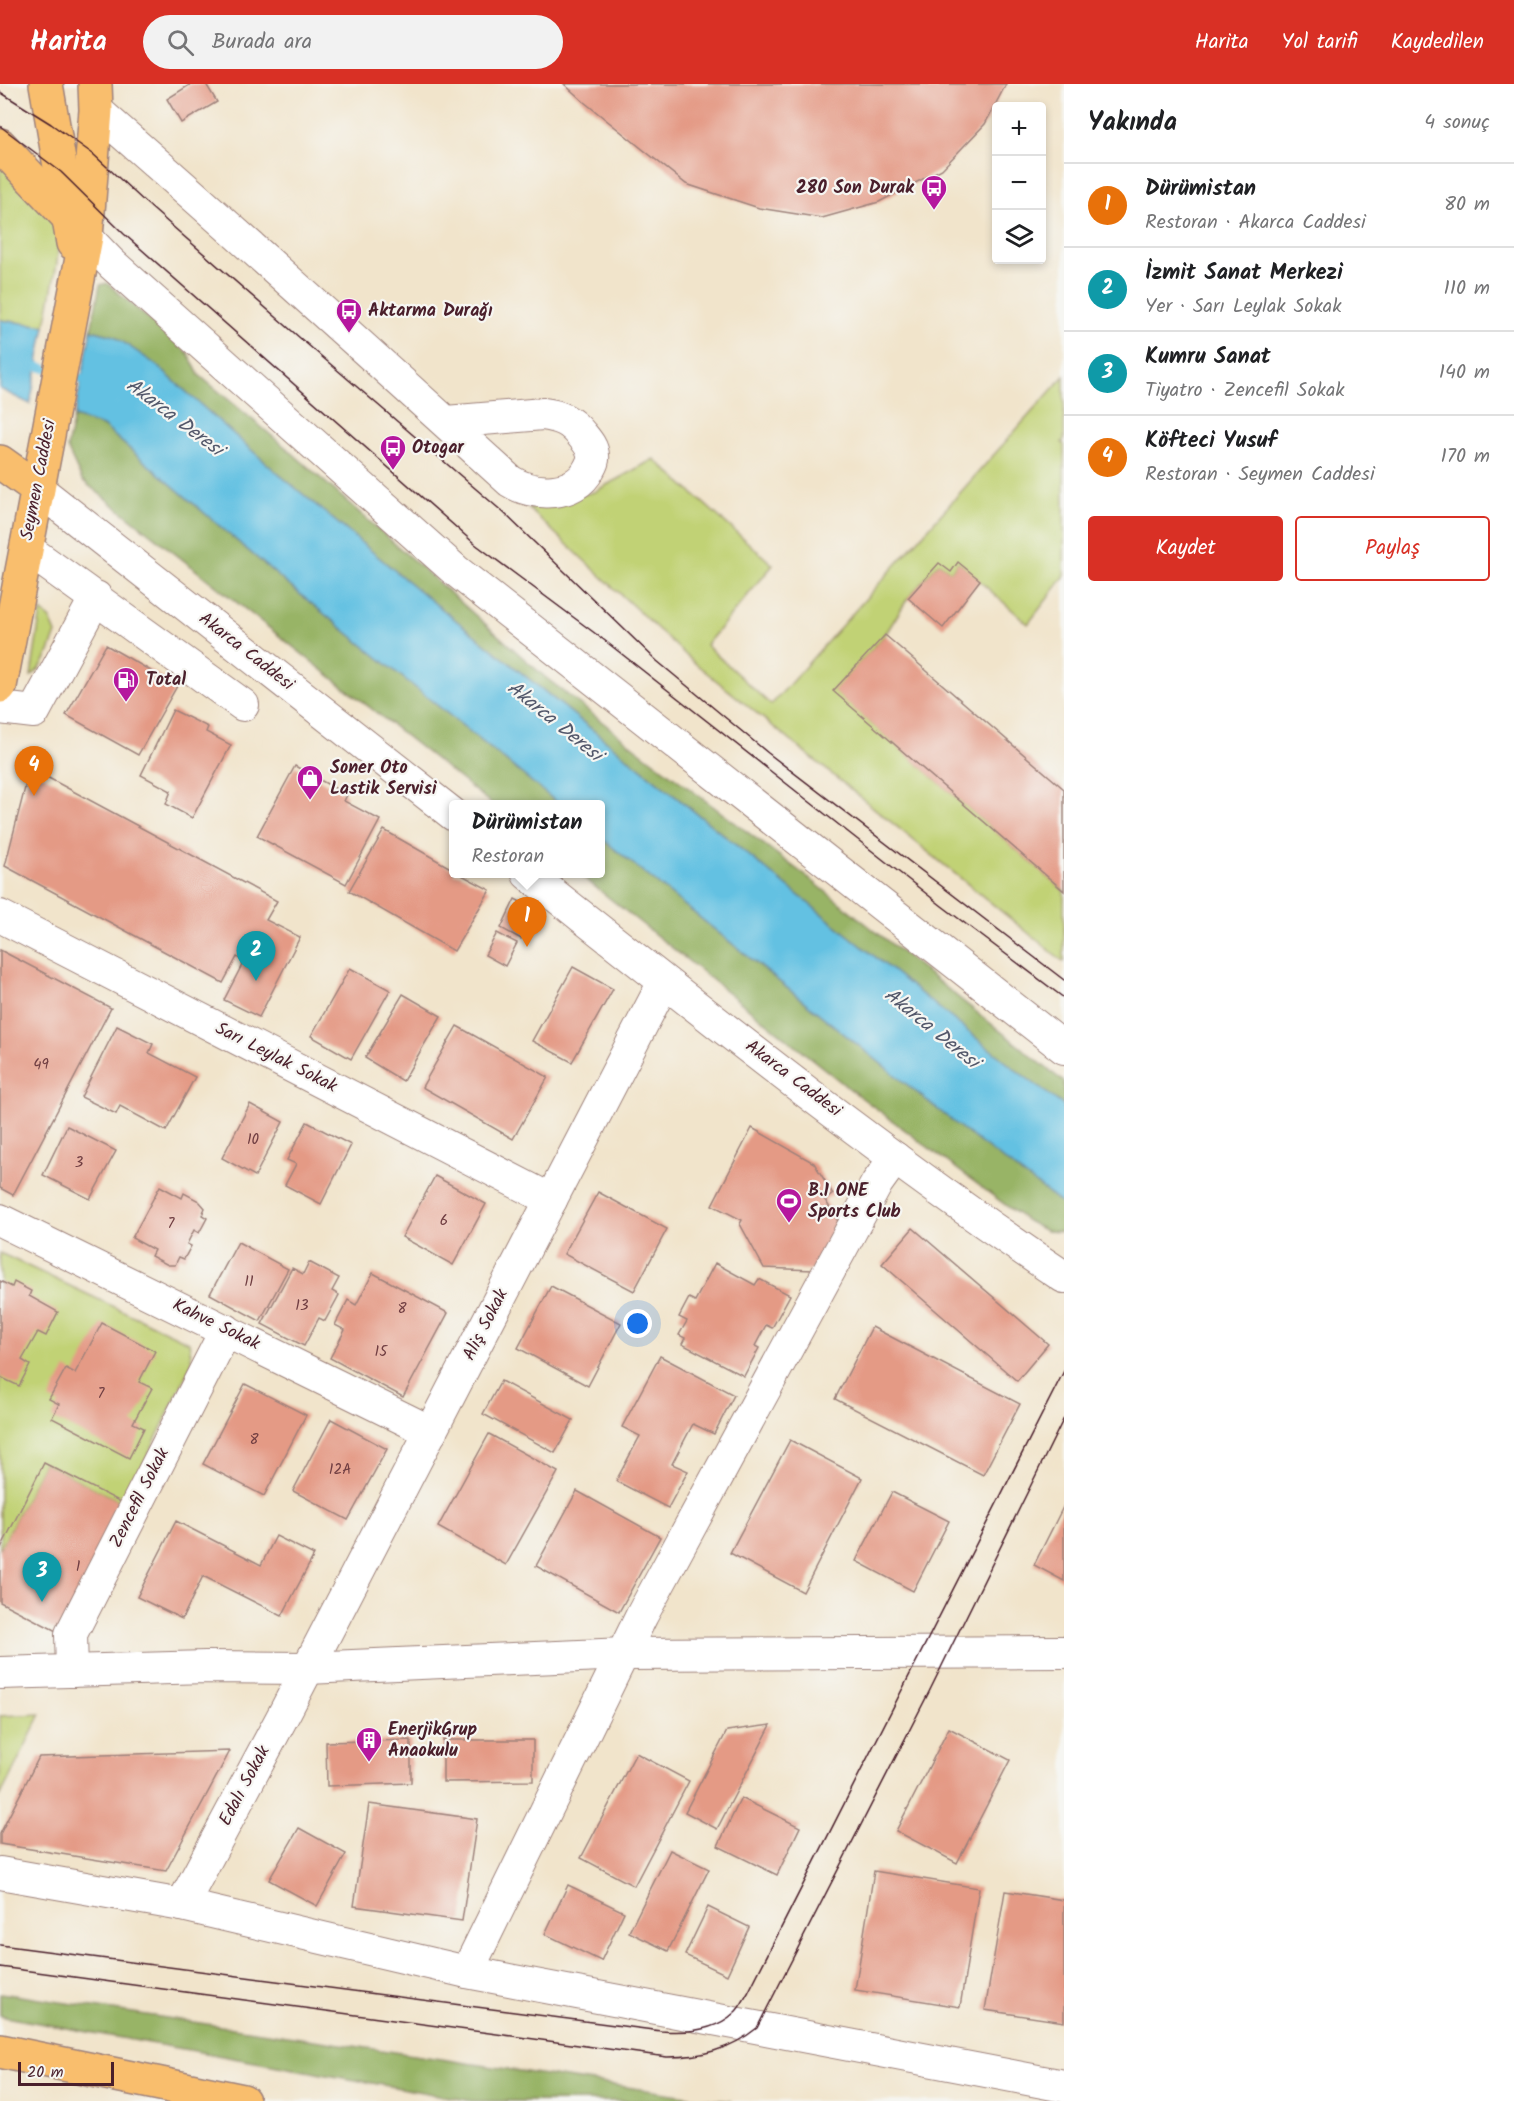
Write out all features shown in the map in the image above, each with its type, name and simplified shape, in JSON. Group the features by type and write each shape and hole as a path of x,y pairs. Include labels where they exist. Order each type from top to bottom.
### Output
{"main road":[{"path":"42,86 96,97"},
{"name":"Seymen Caddesi","path":"42,86 77,227"},
{"name":"Seymen Caddesi","path":"0,686 79,274 77,227 96,97"},
{"path":"0,145 77,227"},
{"path":"0,462 38,489"},
{"path":"0,2051 243,2101"}],"street":[{"path":"96,97 446,422"},
{"path":"77,227 112,264 455,570 1064,1048"},
{"name":"Akarca Caddesi","path":"38,489 449,812"},
{"path":"27,549 243,705"},
{"path":"0,708 34,712 96,597"},
{"name":"Akarca Caddesi","path":"534,878 664,982 895,1158 1015,1244 1064,1276"},
{"name":"Sarı Leylak Sokak","path":"0,916 551,1200"},
{"name":"Aliş Sokak","path":"307,1668 664,982"},
{"path":"466,1972 642,1615 877,1183 895,1158"},
{"name":"Kahve Sokak","path":"0,1220 431,1432"},
{"name":"Zencefil Sokak","path":"72,1671 71,1634 226,1330"},
{"path":"0,1673 206,1667 307,1668 624,1654 1064,1652"},
{"name":"Edalı Sokak","path":"182,1905 307,1668"},
{"path":"0,1873 182,1905 466,1972 1064,2086"}],"green space":[{"path":"0,159 56,217 59,237 57,263 45,326 0,320"},
{"path":"107,283 188,353 199,375 290,451 545,677 810,879 1064,1082 1064,1106 1016,1070 417,589 275,471 155,364 114,336 91,330 100,285"},
{"path":"1064,376 1064,440 1062,442 1064,445 1064,577 1028,624 958,562 951,572 939,563 908,598 885,635 834,691 1064,891 1064,962 691,660 528,508 594,492 654,459 773,565 706,645 771,705"},
{"path":"74,417 103,426 285,582 554,800 487,800 82,480 67,448"},
{"path":"41,611 50,619 56,633 43,663 31,676"},
{"path":"605,841 966,1132 1064,1205 1064,1232 1046,1231 1027,1221 846,1086 584,878 605,878"},
{"path":"0,1253 189,1342 192,1363 125,1504 44,1463 0,1550"},
{"path":"41,1714 0,1797 0,1716"},
{"path":"0,1993 731,2101 472,2101 0,2016"}],"water":[{"path":"0,320 45,326 30,404 0,389"},
{"path":"91,330 114,336 155,364 275,471 417,589 1016,1070 1064,1106 1064,1205 966,1132 605,841 605,800 554,800 285,582 103,426 74,417"}],"building":[{"path":"191,84 206,84 217,102 181,123 167,99"},
{"path":"564,84 1006,84 997,102 992,102 992,111 985,124 942,169 879,202 822,218 759,208 686,184"},
{"path":"958,562 980,580 943,628 908,598 939,563 951,572"},
{"path":"885,635 1064,789 1064,891 833,691"},
{"path":"106,645 177,686 138,755 66,715"},
{"path":"173,710 208,727 206,732 231,745 192,818 166,804 171,791 141,775"},
{"path":"295,766 347,795 344,801 380,820 346,884 257,836"},
{"path":"30,768 277,901 266,920 300,937 259,1017 224,1000 244,961 237,957 223,983 5,866"},
{"path":"384,830 449,867 449,878 468,878 490,890 454,951 349,891"},
{"path":"515,899 536,910 521,939 501,928"},
{"path":"497,933 517,943 505,966 485,955"},
{"path":"0,950 111,1008 13,1195 0,1188"},
{"path":"573,967 613,989 572,1062 532,1041"},
{"path":"350,968 390,990 351,1059 311,1036"},
{"path":"403,994 441,1016 403,1081 365,1058"},
{"path":"117,1026 153,1044 149,1053 195,1077 166,1131 120,1106 116,1114 81,1097"},
{"path":"457,1026 548,1077 513,1139 422,1087"},
{"path":"250,1104 283,1122 255,1176 222,1158"},
{"path":"307,1122 351,1145 321,1204 285,1185 296,1164 287,1160"},
{"path":"67,1126 116,1151 90,1199 43,1175"},
{"path":"752,1128 814,1163 833,1194 825,1200 838,1221 813,1270 764,1268 740,1224 742,1220 712,1205"},
{"path":"435,1176 486,1204 453,1265 402,1237"},
{"path":"160,1186 182,1198 184,1193 199,1201 205,1208 202,1215 207,1218 199,1233 194,1230 187,1244 191,1246 184,1259 179,1257 175,1265 168,1265 151,1256 154,1250 132,1238"},
{"path":"598,1192 667,1229 634,1291 564,1254"},
{"path":"913,1228 1048,1344 1017,1381 882,1264"},
{"path":"238,1242 288,1269 260,1321 210,1294"},
{"path":"309,1262 339,1278 332,1291 339,1295 325,1321 319,1318 304,1346 262,1324 292,1268 303,1274"},
{"path":"715,1263 755,1285 759,1279 790,1295 772,1328 766,1325 755,1346 759,1348 744,1376 682,1344 685,1338 679,1335 687,1321 679,1317 689,1298 695,1301"},
{"path":"373,1273 448,1313 403,1397 330,1358 345,1330 335,1325 348,1300 356,1305"},
{"path":"0,1281 12,1287 14,1282 31,1291 29,1296 58,1312 46,1336 38,1332 22,1360 30,1365 19,1386 0,1377"},
{"path":"551,1286 621,1323 588,1386 518,1348"},
{"path":"102,1323 155,1351 139,1382 152,1388 133,1423 144,1428 129,1458 52,1418 59,1404 49,1399 66,1368 75,1373"},
{"path":"872,1327 1020,1404 983,1475 835,1399"},
{"path":"660,1356 734,1395 714,1434 693,1424 672,1464 688,1471 668,1508 616,1481 640,1436 622,1427"},
{"path":"501,1381 573,1420 555,1453 483,1414"},
{"path":"245,1384 306,1415 264,1496 203,1464"},
{"path":"331,1419 387,1449 348,1520 293,1491"},
{"path":"489,1434 558,1472 506,1565 438,1527"},
{"path":"790,1440 862,1478 803,1592 730,1553"},
{"path":"44,1463 125,1504 60,1633 0,1602 0,1550"},
{"path":"577,1491 660,1537 619,1612 536,1566"},
{"path":"892,1492 949,1521 913,1591 856,1561"},
{"path":"1064,1505 1064,1581 1034,1565"},
{"path":"176,1521 261,1565 276,1536 314,1555 282,1616 203,1576 182,1619 137,1597"},
{"path":"771,1725 717,1829 685,1812 727,1731"},
{"path":"949,1728 1010,1760 957,1863 896,1831"},
{"name":"EnerjikGrup Anaokulu","path":"411,1740 411,1783 327,1786 326,1742"},
{"path":"443,1740 533,1740 533,1781 443,1782"},
{"path":"230,1751 166,1871 0,1844 0,1834 39,1757"},
{"path":"636,1753 689,1781 634,1886 581,1858"},
{"path":"741,1798 800,1827 777,1875 718,1846"},
{"path":"369,1804 477,1819 462,1921 354,1906"},
{"path":"299,1828 346,1854 317,1906 269,1880"},
{"path":"670,1850 709,1869 668,1951 629,1932"},
{"path":"874,1871 979,1888 960,2007 855,1990"},
{"path":"568,1885 624,1912 601,1961 545,1934"},
{"path":"1005,1891 1064,1900 1064,2022 985,2010"},
{"path":"708,1907 749,1927 727,1975 685,1955"}],"waterway":[{"name":"Akarca Deresi","path":"26,363 93,382"}],"tram line":[{"path":"0,92 93,154 300,338 504,513 657,661 768,753 1064,980"},
{"path":"0,126 61,172 124,234 475,544 604,640 942,906 1064,998"},
{"path":"0,1945 661,2031 700,2030 718,2024 736,2011 748,1993 1064,1371"},
{"path":"0,1967 667,2057 703,2054 736,2042 757,2028 929,1692 1064,1418"}],"place":[{"name":"280 Son Durak","path":"934,211"},
{"name":"Aktarma Durağı","path":"349,334"},
{"name":"Otogar","path":"393,471"},
{"name":"Total","path":"126,703"},
{"name":"Köfteci Yusuf","path":"34,796"},
{"name":"Soner Oto Lastik Servisi","path":"310,801"},
{"name":"Dürümistan","path":"527,947"},
{"name":"İzmit Sanat Merkezi","path":"256,981"},
{"name":"B.1 ONE Sports Club","path":"789,1224"},
{"name":"Kumru Sanat","path":"42,1602"},
{"name":"EnerjikGrup Anaokulu","path":"369,1763"}]}
